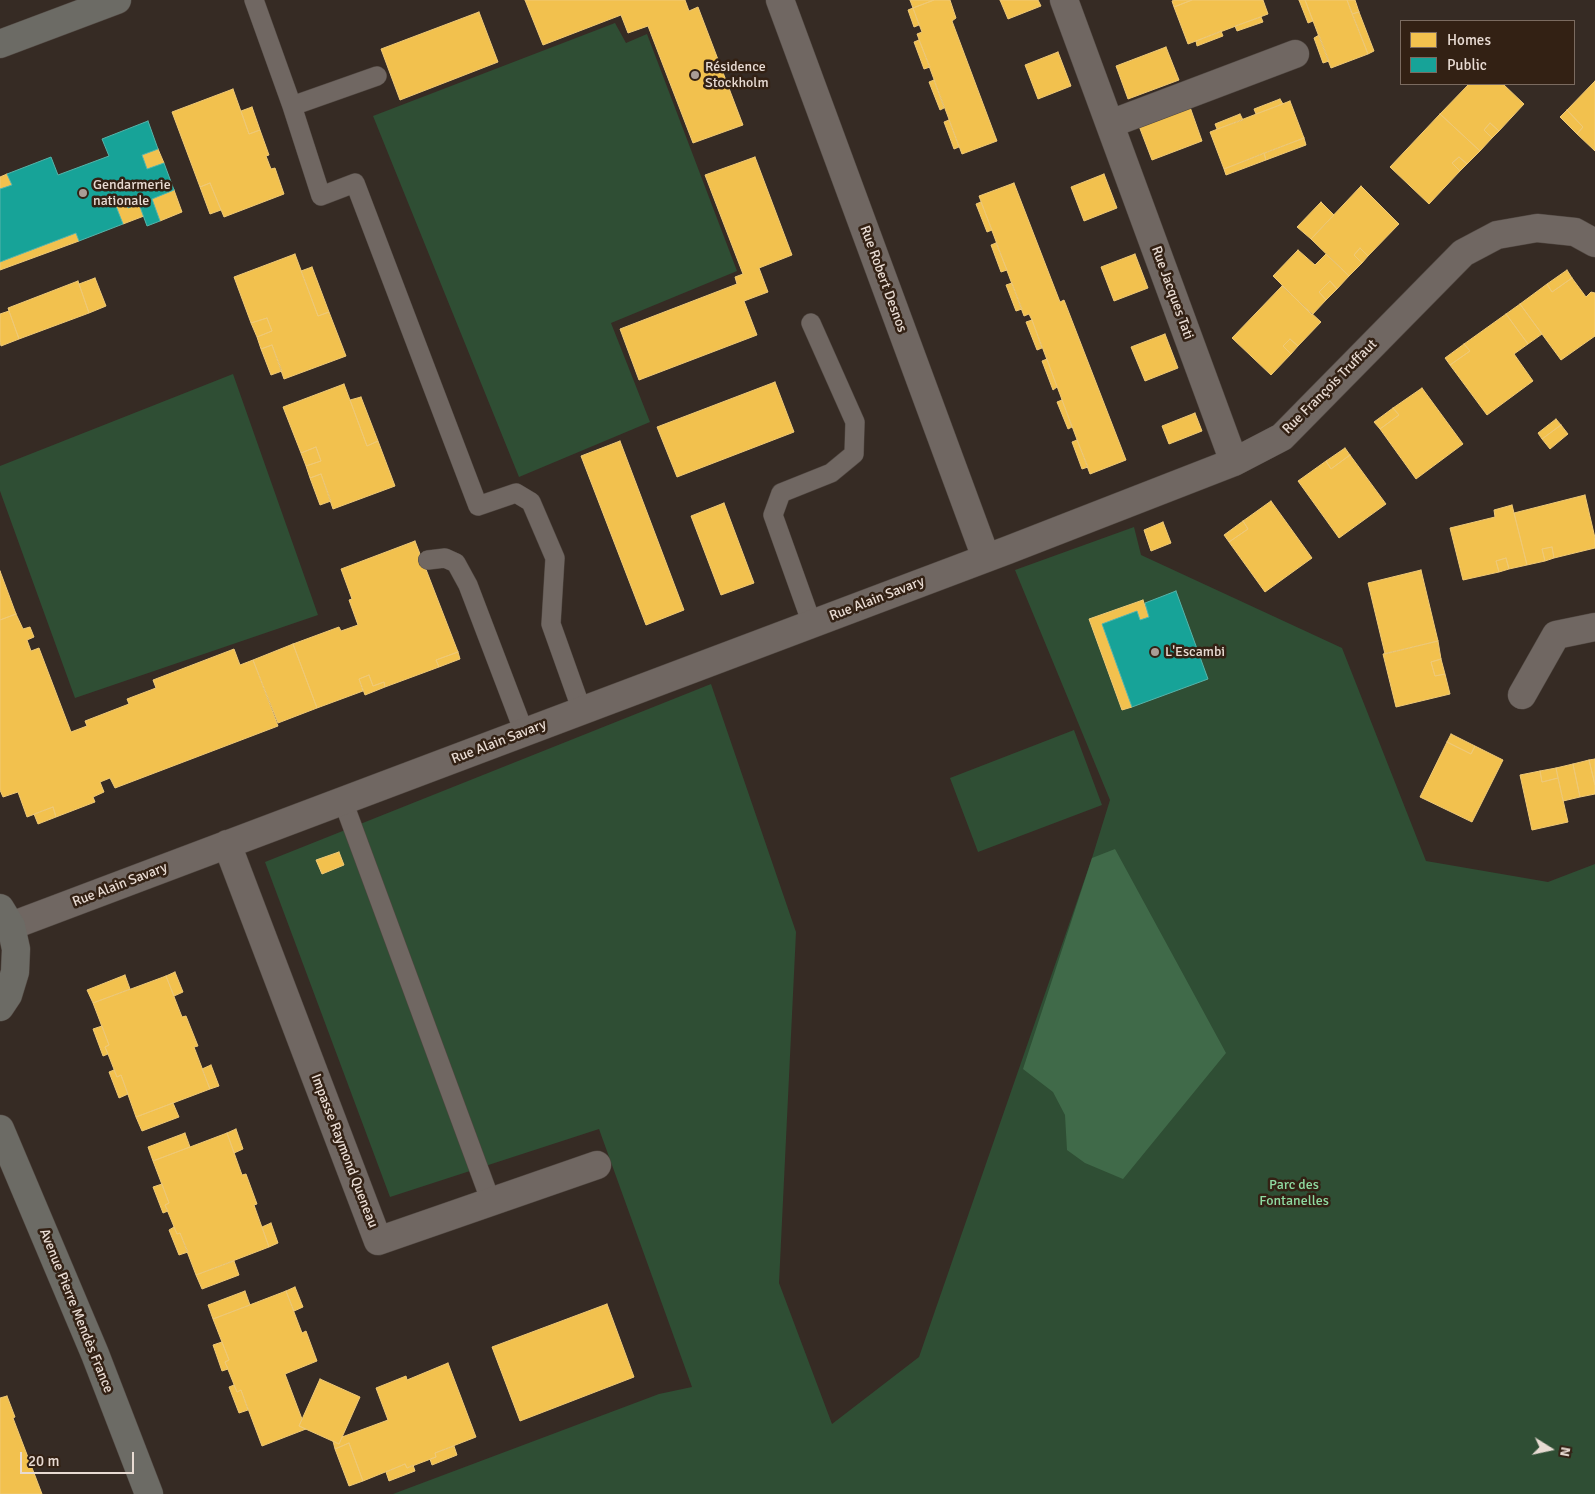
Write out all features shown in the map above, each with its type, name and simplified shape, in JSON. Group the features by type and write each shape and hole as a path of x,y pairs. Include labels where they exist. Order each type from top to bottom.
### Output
{"street":[{"path":"0,44 117,0"},
{"name":"Rue Robert Desnos","path":"780,0 986,558"},
{"name":"Rue Jacques Tati","path":"1064,0 1234,462"},
{"path":"1110,124 1295,54"},
{"name":"Rue François Truffaut","path":"986,558 1234,462 1282,437 1463,254 1497,235 1537,228 1575,232 1595,243"},
{"name":"Rue Alain Savary","path":"5,917 227,844 986,558"},
{"path":"1522,695 1556,635 1595,627"},
{"name":"Impasse Raymond Queneau","path":"227,844 378,1241 597,1165"},
{"path":"0,1007 8,995 16,972 16,949 5,917"},
{"name":"Avenue Pierre Mendès France","path":"0,1129 95,1354 149,1494"}],"lane":[{"path":"254,0 292,106 320,196 355,183 478,506 516,493 531,502 555,558 550,624 582,711"},
{"path":"292,106 377,76"},
{"path":"811,323 855,422 854,454 831,473 781,493 772,515 812,624"},
{"path":"428,560 445,558 456,562 468,585 524,732"},
{"path":"344,801 491,1202"}],"green space":[{"path":"615,23 626,43 647,34 737,271 611,323 650,422 519,477 373,116"},
{"path":"233,374 318,615 75,698 0,491 0,466"},
{"name":"Parc des Fontanelles","path":"1134,527 1141,555 1342,648 1426,861 1548,882 1595,864 1595,1494 393,1494 659,1394 692,1387 599,1129 390,1197 265,862 711,684 796,932 779,1283 832,1424 919,1357 1092,858 1110,800 1015,570"},
{"path":"1074,730 1102,805 978,852 950,778"},
{"path":"1115,849 1226,1053 1123,1179 1085,1163 1067,1150 1065,1115 1053,1092 1023,1069 1092,858"}],"building: Homes":[{"name":"Résidence Stockholm","path":"525,0 685,0 689,11 698,7 743,125 693,143 648,26 628,33 621,15 543,45"},
{"path":"910,0 934,0 913,8"},
{"path":"934,0 950,0 956,18 952,21 997,141 962,154 917,34 922,32 913,8"},
{"path":"1000,0 1038,0 1041,6 1008,19"},
{"path":"1192,0 1174,7 1172,1"},
{"path":"1192,0 1263,0 1268,14 1188,44 1174,7"},
{"path":"1299,0 1305,0 1313,21 1308,23"},
{"path":"1305,0 1347,0 1368,54 1331,68"},
{"path":"1347,0 1355,0 1359,12 1352,14"},
{"path":"913,8 919,25 914,27 908,10"},
{"path":"479,12 498,62 400,100 381,49"},
{"path":"1359,12 1374,51 1368,54 1352,14"},
{"path":"1261,17 1263,22 1237,31 1235,26"},
{"path":"1221,31 1223,36 1197,46 1196,41"},
{"path":"1319,35 1329,61 1323,63 1314,38"},
{"path":"919,40 930,67 924,69 914,42"},
{"path":"1166,47 1179,80 1128,99 1116,66"},
{"path":"1058,52 1071,86 1038,99 1025,65"},
{"path":"934,80 944,108 940,110 929,82"},
{"path":"1595,81 1595,151 1577,134 1583,127 1567,110"},
{"path":"1468,85 1504,85 1524,104 1499,131 1490,123 1484,130 1492,138 1480,151 1440,114"},
{"path":"233,89 249,134 260,130 269,155 266,156 271,169 275,168 284,194 224,217 210,183 200,187 172,112"},
{"path":"1280,99 1283,104 1256,114 1254,109"},
{"path":"1290,101 1304,138 1224,169 1210,132"},
{"path":"252,107 260,130 249,134 241,111"},
{"path":"1190,107 1202,141 1152,160 1139,126"},
{"path":"1567,110 1583,127 1577,134 1560,117"},
{"path":"1240,114 1243,120 1217,129 1215,124"},
{"path":"1440,114 1480,151 1467,164 1459,157 1452,163 1460,171 1429,204 1390,167"},
{"path":"949,120 959,147 954,149 944,122"},
{"path":"1490,123 1499,131 1492,138 1484,130"},
{"path":"1304,138 1306,145 1266,160 1264,153"},
{"path":"158,149 164,163 147,169 142,155"},
{"path":"1264,153 1266,160 1226,175 1224,169"},
{"path":"755,157 792,255 759,268 768,292 744,301 757,335 639,380 620,329 737,284 735,277 743,274 705,175"},
{"path":"1459,157 1467,164 1460,171 1452,163"},
{"path":"7,174 12,185 0,189 0,177"},
{"path":"1104,174 1117,208 1084,221 1071,187"},
{"path":"210,183 221,210 210,214 200,187"},
{"path":"1014,183 1060,302 1064,300 1126,460 1090,474 1032,320 1029,314 1024,316 979,196"},
{"path":"1361,186 1399,224 1368,256 1360,248 1354,255 1362,263 1349,276 1311,239"},
{"path":"174,190 182,212 160,221 152,199"},
{"path":"124,197 128,208 139,204 144,216 123,224 114,201"},
{"path":"981,202 992,230 987,232 976,204"},
{"path":"1321,202 1334,215 1311,239 1297,227"},
{"path":"76,233 79,241 0,270 0,262"},
{"path":"996,243 1007,270 1001,272 991,245"},
{"path":"1360,248 1368,256 1362,263 1354,255"},
{"path":"1298,250 1315,265 1326,254 1349,276 1337,289 1330,281 1319,292 1326,300 1312,315 1273,276"},
{"path":"295,254 318,316 329,312 346,356 284,379 272,345 261,349 257,337 272,331 267,318 251,323 234,277"},
{"path":"1135,254 1148,288 1114,301 1101,267"},
{"path":"312,267 329,312 318,316 301,271"},
{"path":"1567,270 1572,278 1552,292 1547,284"},
{"path":"95,278 106,306 89,313 79,284"},
{"path":"1572,278 1586,297 1591,292 1595,293 1595,336 1561,360 1520,304 1547,284 1552,292"},
{"path":"78,281 89,313 19,339 8,308"},
{"path":"1330,281 1337,289 1326,300 1319,292"},
{"path":"1012,283 1022,309 1016,311 1006,285"},
{"path":"1282,286 1321,322 1298,346 1290,339 1283,346 1291,354 1271,375 1232,338"},
{"path":"1520,304 1542,334 1528,344 1506,314"},
{"path":"9,311 19,339 1,346 0,314"},
{"path":"1506,314 1528,344 1514,354 1533,381 1487,415 1450,365 1470,351 1464,344"},
{"path":"267,318 272,331 257,337 251,323"},
{"path":"1032,320 1042,348 1037,350 1026,322"},
{"path":"1165,334 1178,368 1145,381 1131,347"},
{"path":"1290,339 1298,346 1291,354 1283,346"},
{"path":"1464,344 1470,351 1450,365 1445,358"},
{"path":"272,345 282,371 271,375 261,349"},
{"path":"1047,359 1057,387 1053,390 1042,361"},
{"path":"775,382 794,432 677,477 657,427"},
{"path":"344,384 367,446 378,441 395,486 333,509 321,474 310,478 306,466 321,461 316,447 301,453 283,407"},
{"path":"1422,388 1463,444 1416,479 1380,429 1399,415 1393,408"},
{"path":"361,397 378,441 367,446 350,400"},
{"path":"1062,400 1072,427 1068,429 1057,402"},
{"path":"1393,408 1399,415 1380,429 1374,422"},
{"path":"1195,413 1202,431 1169,444 1162,426"},
{"path":"1556,419 1561,425 1542,439 1538,433"},
{"path":"1561,425 1568,434 1550,449 1542,439"},
{"path":"1077,440 1088,467 1082,469 1072,442"},
{"path":"620,441 684,610 646,625 581,456"},
{"path":"316,447 321,461 306,466 301,453"},
{"path":"1345,448 1350,455 1331,469 1326,461"},
{"path":"1350,455 1386,504 1339,538 1298,481 1326,461 1331,469"},
{"path":"321,474 331,501 320,505 310,478"},
{"path":"1585,495 1595,538 1595,548 1554,558 1552,547 1542,549 1545,561 1527,565 1514,513"},
{"path":"1271,501 1312,558 1265,592 1229,542 1248,529 1243,521"},
{"path":"724,503 754,583 721,595 691,516"},
{"path":"1512,505 1527,565 1509,569 1506,558 1496,561 1499,572 1463,580 1450,528 1495,517 1494,510"},
{"path":"1243,521 1248,529 1229,542 1224,535"},
{"path":"1163,522 1171,543 1151,551 1144,530"},
{"path":"415,541 458,652 436,660 439,667 385,687 384,682 373,686 369,675 359,679 363,691 317,708 293,644 339,627 341,631 358,625 349,600 352,599 341,569"},
{"path":"1552,547 1554,558 1545,561 1542,549"},
{"path":"1506,558 1509,569 1499,572 1496,561"},
{"path":"1421,570 1438,641 1385,654 1368,583"},
{"path":"0,571 16,614 0,620"},
{"path":"1143,600 1149,617 1140,620 1137,611 1102,624 1132,707 1122,710 1089,619"},
{"path":"16,614 23,629 30,627 34,637 27,640 31,651 39,648 71,732 87,726 85,721 129,704 127,699 156,688 153,680 234,649 240,665 253,660 278,726 115,788 110,778 100,782 104,792 93,797 95,802 56,817 53,807 27,817 18,792 3,797 0,790 0,620"},
{"path":"1438,641 1441,659 1431,662 1435,676 1445,674 1450,694 1396,707 1383,654"},
{"path":"293,644 317,708 278,723 253,660"},
{"path":"458,652 460,659 439,667 436,660"},
{"path":"1441,659 1445,674 1435,676 1431,662"},
{"path":"369,675 373,686 384,682 385,687 365,695 359,679"},
{"path":"1451,734 1475,746 1471,754 1447,742"},
{"path":"1447,742 1471,754 1475,746 1503,760 1472,822 1420,797"},
{"path":"1595,759 1595,785 1589,760"},
{"path":"1589,760 1595,785 1595,794 1580,797 1573,764"},
{"path":"1573,764 1580,797 1563,801 1556,768"},
{"path":"1556,768 1558,778 1542,782 1540,771"},
{"path":"1540,771 1542,782 1558,778 1568,822 1532,830 1520,775"},
{"path":"53,807 56,817 38,824 34,814"},
{"path":"339,852 344,865 322,874 316,860"},
{"path":"175,972 183,992 174,996 166,976"},
{"path":"125,975 130,989 93,1003 87,990"},
{"path":"166,976 182,1017 186,1016 198,1046 194,1047 210,1089 136,1117 121,1075 117,1077 105,1047 109,1045 93,1003"},
{"path":"102,1026 109,1045 105,1047 108,1054 103,1056 93,1029"},
{"path":"211,1065 219,1086 210,1089 202,1069"},
{"path":"114,1070 117,1077 121,1075 128,1094 119,1098 109,1072"},
{"path":"173,1103 179,1117 142,1131 136,1117"},
{"path":"236,1129 243,1149 234,1153 227,1133"},
{"path":"185,1133 190,1147 153,1161 148,1147"},
{"path":"227,1133 242,1175 246,1174 257,1204 254,1205 269,1247 196,1275 180,1233 177,1234 165,1205 169,1203 153,1161"},
{"path":"162,1184 169,1203 165,1205 168,1211 163,1213 153,1187"},
{"path":"271,1223 278,1243 269,1247 262,1227"},
{"path":"174,1227 177,1234 180,1233 188,1252 179,1255 169,1230"},
{"path":"234,1261 239,1275 202,1289 196,1275"},
{"path":"295,1287 303,1307 294,1311 286,1291"},
{"path":"245,1291 250,1305 213,1319 208,1305"},
{"path":"286,1291 302,1333 306,1331 317,1361 285,1374 302,1419 299,1426 306,1429 262,1446 241,1390 237,1392 225,1362 229,1360 213,1319"},
{"path":"607,1304 634,1377 520,1421 492,1347"},
{"path":"222,1342 229,1360 225,1362 228,1369 222,1371 213,1345"},
{"path":"448,1363 476,1437 435,1453 436,1457 407,1468 405,1464 363,1481 349,1443 335,1449 333,1441 339,1444 342,1437 388,1420 376,1388 406,1376 407,1380"},
{"path":"320,1379 360,1397 339,1444 299,1426"},
{"path":"234,1385 237,1392 241,1390 248,1410 239,1413 229,1387"},
{"path":"7,1396 15,1417 13,1418 42,1494 0,1494 0,1398"},
{"path":"349,1443 363,1481 349,1486 335,1449"},
{"path":"454,1446 457,1455 432,1465 430,1459 436,1457 435,1453"},
{"path":"405,1464 407,1468 413,1465 415,1471 389,1481 386,1472"}],"building: Public":[{"name":"Gendarmerie nationale","path":"148,121 158,149 142,155 147,169 164,163 174,190 152,199 160,221 147,226 139,204 128,208 124,197 114,201 123,224 79,241 76,233 0,262 0,189 12,185 7,174 51,157 58,175 109,156 102,139"},
{"name":"L'Escambi","path":"1176,591 1208,679 1132,707 1102,624 1137,611 1140,620 1149,617 1145,603"}],"place":[{"name":"Résidence Stockholm","path":"695,75"},
{"name":"Gendarmerie nationale","path":"83,193"},
{"name":"L'Escambi","path":"1155,652"}]}
